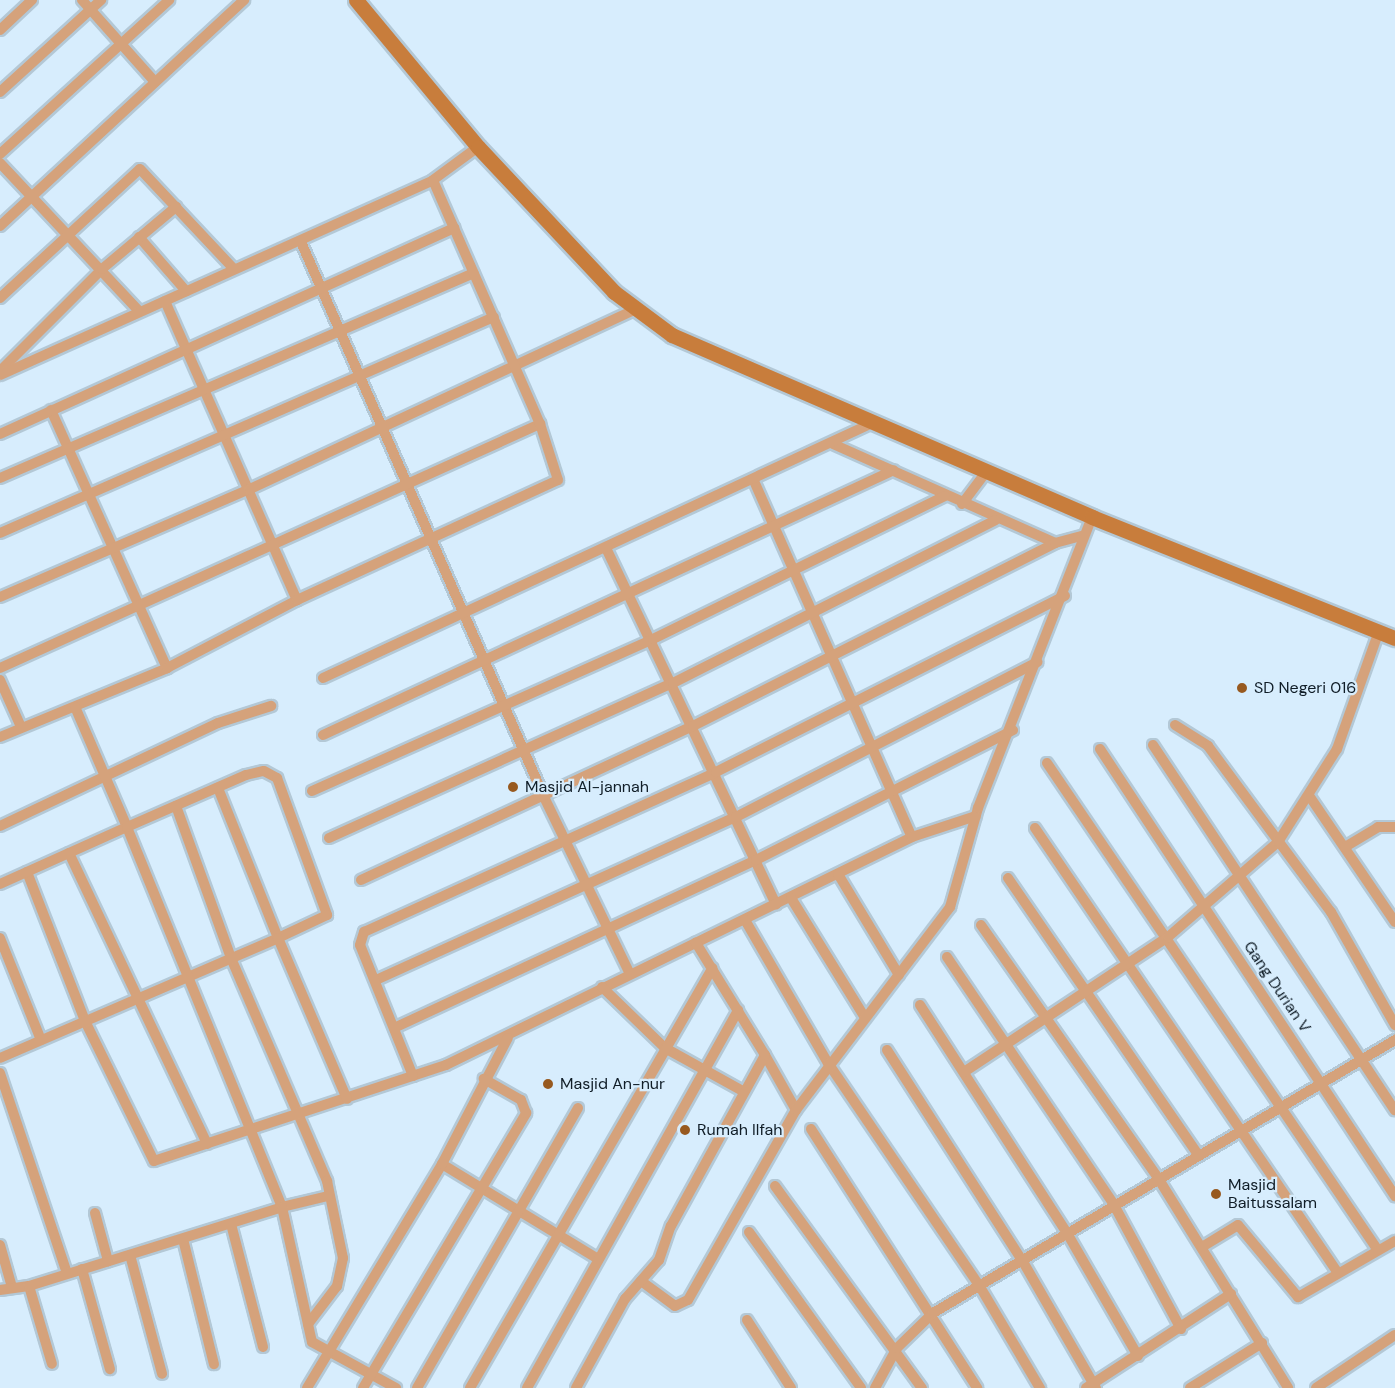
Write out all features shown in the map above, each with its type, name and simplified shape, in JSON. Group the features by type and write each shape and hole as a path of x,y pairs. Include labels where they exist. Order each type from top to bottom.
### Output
{"street":[{"path":"0,30 32,0"},
{"path":"82,0 124,44 155,82"},
{"path":"0,92 102,0"},
{"path":"0,154 124,44 169,0"},
{"path":"0,226 244,0"},
{"path":"356,0 478,147 634,310 738,367 1092,517 1395,638"},
{"path":"0,373 234,269 301,242 433,180 478,147"},
{"path":"0,163 139,311"},
{"path":"0,298 140,169 234,269"},
{"path":"0,737 167,668 297,600 558,480 540,424 433,180"},
{"path":"0,373 102,269 176,207"},
{"path":"0,434 319,287 454,228"},
{"path":"139,237 186,291"},
{"path":"301,242 377,426 406,484 544,797 629,972"},
{"path":"0,478 474,273"},
{"path":"165,301 207,388 297,600"},
{"path":"0,597 250,489 377,426 515,368 634,310"},
{"path":"0,533 494,317"},
{"path":"51,410 86,495 167,668"},
{"path":"323,678 461,611 754,481 872,423"},
{"path":"0,668 139,609 540,424"},
{"path":"833,444 894,470 995,520 1055,543"},
{"path":"323,735 631,597 776,529 894,470"},
{"path":"962,504 986,472"},
{"path":"754,481 797,571 912,837"},
{"path":"312,791 653,639 797,571 945,496"},
{"path":"641,1281 675,1306 688,1300 796,1110 828,1063 950,907 976,816 1013,730 1065,596 1092,517"},
{"path":"329,838 673,683 995,520"},
{"path":"361,880 693,726 1055,543 1084,535"},
{"path":"606,548 653,639 776,905"},
{"path":"413,1076 360,945 364,932 716,772 1065,596"},
{"path":"964,1072 1003,1042 1086,994 1124,964 1168,937 1244,877 1278,842 1310,797 1337,749 1379,631"},
{"path":"376,980 586,887 736,817 872,744 1038,662"},
{"path":"0,680 21,727"},
{"path":"0,826 218,723 271,706"},
{"path":"75,707 127,827 185,978 282,1207 312,1342 396,1388"},
{"path":"1175,725 1208,746 1331,912 1395,1025"},
{"path":"394,1028 756,860 891,788 1013,730"},
{"path":"1153,745 1244,877 1395,1110"},
{"name":"Gang Durian V","path":"1100,749 1323,1083 1395,1196"},
{"path":"1047,763 1168,937 1377,1249"},
{"path":"0,884 218,788 264,771 277,778 327,915 0,1058"},
{"path":"218,788 278,938 347,1099"},
{"path":"1310,797 1395,922"},
{"path":"177,806 231,958 298,1115 328,1196 343,1258 337,1286 308,1324"},
{"path":"27,872 85,1021 154,1161 347,1099 413,1076 508,1038 629,972 745,920 912,837 976,816"},
{"path":"1345,847 1378,827 1395,827"},
{"path":"1035,828 1236,1130 1338,1273"},
{"path":"69,853 207,1144"},
{"path":"838,874 899,975"},
{"path":"1008,878 1198,1154"},
{"path":"791,898 865,1018"},
{"path":"745,920 828,1063 980,1285 1040,1388"},
{"path":"981,925 1043,1018 1158,1179 1288,1388"},
{"path":"0,938 41,1040"},
{"path":"696,943 796,1110"},
{"path":"948,957 1114,1205 1181,1329"},
{"path":"470,1388 712,968"},
{"path":"602,987 665,1048 742,1091"},
{"path":"920,1005 1067,1233 1138,1356"},
{"path":"526,1388 738,1010"},
{"path":"307,1388 326,1351 442,1164 484,1079 508,1038"},
{"path":"874,1388 897,1348 933,1313 1236,1130 1323,1083 1395,1040"},
{"path":"887,1050 1022,1260 1092,1387 1231,1294"},
{"path":"576,1388 641,1281 659,1260 742,1091 765,1055"},
{"path":"0,1073 67,1273"},
{"path":"363,1388 526,1113 521,1100 484,1079"},
{"path":"417,1388 578,1108"},
{"path":"811,1129 933,1313 977,1388"},
{"path":"442,1164 598,1258"},
{"path":"775,1186 897,1348 922,1388"},
{"path":"0,1290 29,1286 282,1207 328,1196"},
{"path":"95,1213 108,1262"},
{"path":"231,1224 264,1347"},
{"path":"1202,1247 1238,1225 1298,1297 1377,1249 1395,1241"},
{"path":"749,1232 861,1388"},
{"path":"183,1239 214,1364"},
{"path":"0,1245 12,1287"},
{"path":"130,1255 162,1374"},
{"path":"82,1269 110,1369"},
{"path":"29,1286 52,1364"},
{"path":"747,1320 791,1388"},
{"path":"1316,1388 1395,1335"},
{"path":"1190,1388 1262,1343"}],"place":[{"name":"SD Negeri 016","path":"1242,688"},
{"name":"Masjid Al-jannah","path":"513,787"},
{"name":"Masjid An-nur","path":"548,1084"},
{"name":"Rumah Ilfah","path":"685,1130"},
{"name":"Masjid Baitussalam","path":"1216,1194"}]}
